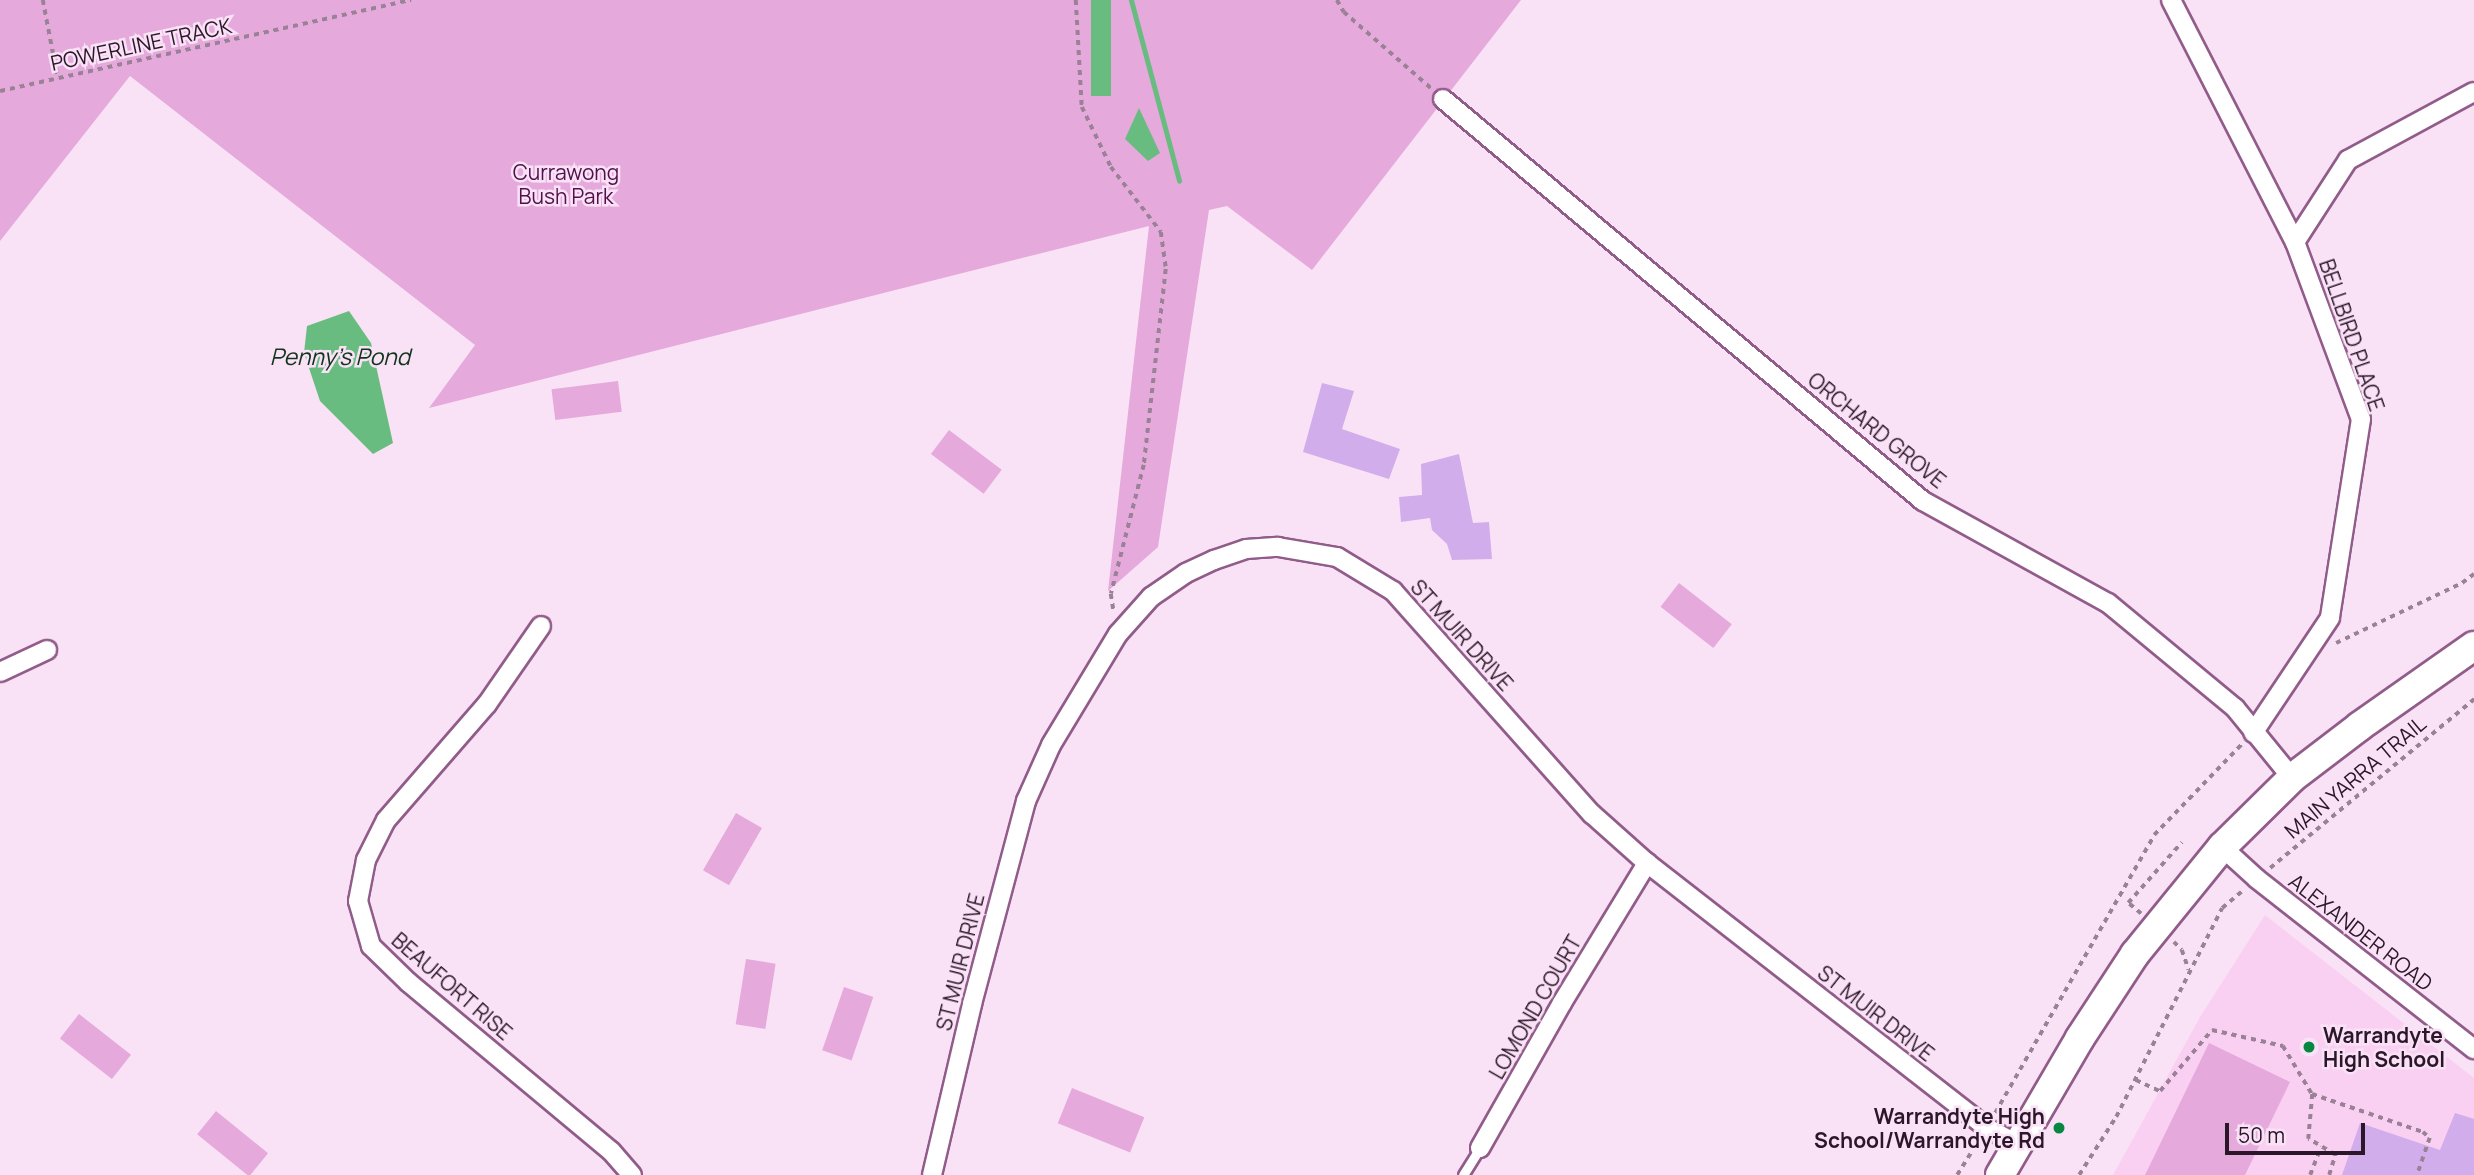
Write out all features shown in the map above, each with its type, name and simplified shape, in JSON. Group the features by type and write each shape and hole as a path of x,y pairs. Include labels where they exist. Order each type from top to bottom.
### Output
{"main road":[{"path":"2000,1175 2080,1038 2135,954 2222,847 2292,778 2360,726 2474,646"}],"street":[{"name":"BELLBIRD PLACE","path":"2171,0 2295,242 2361,419 2330,618 2253,733"},
{"path":"2295,242 2348,160 2474,92"},
{"name":"ORCHARD GROVE","path":"1443,99 1923,501 2108,603 2235,708 2292,778"},
{"name":"ST MUIR DRIVE","path":"932,1175 972,1004 1026,801 1051,745 1118,634 1151,597 1186,573 1214,560 1247,550 1278,547 1337,557 1393,591 1592,814 1647,863 1987,1128 2017,1144"},
{"name":"BEAUFORT RISE","path":"541,626 487,704 386,820 366,860 358,901 372,946 399,973 611,1151 632,1175"},
{"path":"0,672 47,650"},
{"name":"ALEXANDER ROAD","path":"2222,847 2257,879 2474,1049"},
{"name":"LOMOND COURT","path":"1480,1148 1562,1003 1647,863"}],"lane":[{"name":"LOMOND COURT","path":"1463,1175 1480,1148"}],"path":[{"path":"43,0 58,79"},
{"name":"POWERLINE TRACK","path":"0,91 411,0"},
{"path":"1076,0 1082,107 1111,167 1161,232 1166,269 1144,464 1111,594 1118,634"},
{"path":"1337,0 1344,12 1443,99"},
{"path":"2302,659 2462,583 2474,574"},
{"name":"MAIN YARRA TRAIL","path":"2079,1175 2136,1080 2222,908 2474,699"},
{"path":"1957,1175 1987,1128 2154,835 2253,733"},
{"path":"2119,897 2127,903"},
{"path":"2136,1080 2160,1091 2212,1030 2283,1046 2312,1094 2308,1139 2335,1155 2329,1175"},
{"path":"2312,1094 2423,1132 2430,1138 2417,1175"},
{"path":"2310,1175 2321,1147"}],"shaded area":[{"name":"Warrandyte High School","path":"2265,915 2474,1078 2474,1175 2113,1175 2200,1017"}],"green space":[{"name":"Currawong Bush Park","path":"0,0 1521,0 1312,270 1227,206 1209,210 1158,547 1108,591 1149,226 429,408 475,345 130,76 0,241"},
{"path":"618,381 622,412 555,420 551,389"},
{"path":"949,430 1002,470 984,494 931,454"},
{"path":"1679,583 1732,624 1713,648 1661,607"},
{"path":"736,813 762,828 729,885 703,870"},
{"path":"746,959 776,964 765,1029 736,1024"},
{"path":"844,987 873,997 851,1060 822,1050"},
{"path":"79,1014 131,1055 112,1079 60,1038"},
{"path":"2209,1043 2290,1082 2245,1175 2145,1175"},
{"path":"1072,1088 1144,1117 1130,1152 1058,1123"},
{"path":"216,1111 268,1153 250,1175 247,1175 197,1134"}],"water":[{"path":"1091,0 1111,0 1111,96 1091,96"},
{"path":"1139,108 1160,153 1148,161 1125,139"},
{"name":"Penny's Pond","path":"349,311 371,343 393,443 373,454 320,401 304,353 307,326"}],"building":[{"path":"1322,383 1354,391 1342,429 1400,449 1389,479 1303,452"},
{"path":"1459,454 1473,523 1489,522 1492,559 1452,560 1447,544 1432,530 1430,518 1401,522 1399,497 1422,495 1421,464"},
{"path":"2455,1113 2474,1119 2474,1175 2342,1175 2360,1123 2440,1150"}],"waterway":[{"path":"1131,0 1179,181"}],"place":[{"name":"Warrandyte High School","path":"2309,1047"},
{"name":"Warrandyte High School/Warrandyte Rd","path":"2059,1128"}]}
